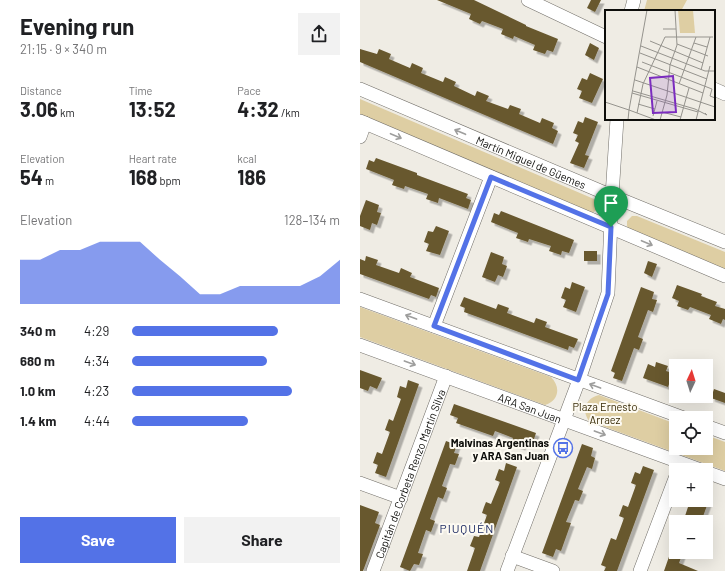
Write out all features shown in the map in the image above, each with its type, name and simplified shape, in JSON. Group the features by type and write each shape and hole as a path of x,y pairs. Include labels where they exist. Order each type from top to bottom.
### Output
{"street":[{"path":"528,0 605,37"},
{"path":"631,10 634,0"},
{"path":"715,89 725,94"},
{"name":"Martín Miguel de Güemes","path":"360,90 725,242"},
{"path":"507,571 564,420 608,294 617,120"},
{"path":"360,137 363,122 725,276"},
{"path":"434,326 491,177"},
{"path":"360,299 669,413"},
{"name":"ARA San Juan","path":"360,344 564,420 672,463"},
{"name":"Capitán de Corbeta Renzo Martín Silva","path":"373,571 446,376"},
{"path":"713,429 725,433"},
{"path":"713,475 725,479"},
{"path":"360,482 401,498"},
{"path":"640,571 669,494"},
{"path":"512,556 552,571"}],"green space":[{"path":"647,0 687,0 682,10 644,10"},
{"path":"360,99 594,199 597,203 597,210 592,213 360,115"},
{"path":"632,216 637,216 725,252 725,270 629,230 627,221"},
{"path":"360,307 551,377 557,389 556,397 550,403 545,405 360,337"},
{"name":"Plaza Ernesto Arraez","path":"599,395 669,421 669,450 589,421 585,413 586,405"},
{"name":"Plaza Ernesto Arraez","path":"713,438 725,442 725,471 713,467 713,463 703,463 681,455 713,455"}],"building":[{"path":"437,0 474,0 526,26 558,39 553,52 547,50 545,54 533,50 535,45 514,36 513,39 501,34 503,29 482,21 480,24 469,19 471,14"},
{"path":"591,0 601,0 595,12 587,8"},
{"path":"590,43 599,48 594,60 585,55"},
{"path":"360,49 377,54 379,49 391,54 389,59 410,68 412,63 423,68 421,73 443,82 445,77 456,82 454,86 475,96 477,91 489,96 486,101 508,109 510,105 521,109 519,114 540,123 542,118 554,123 552,128 558,131 553,144 360,62"},
{"path":"590,73 603,79 592,103 579,98 582,91 577,89 582,78 587,80"},
{"path":"585,117 598,122 585,155 589,156 584,168 570,163 579,143 575,141 578,135 573,133 578,121 583,123"},
{"path":"376,158 468,194 466,198 471,200 468,209 439,198 438,203 426,199 428,194 405,186 404,189 392,185 394,180 366,169 369,160 374,162"},
{"path":"366,200 379,205 377,212 381,213 377,225 372,223 370,230 360,226 360,216"},
{"path":"501,211 574,240 569,253 562,251 561,255 549,251 551,246 529,239 528,242 516,238 518,233 491,222 494,213 499,215"},
{"path":"436,226 449,231 440,255 426,251 429,244 424,242 428,231 433,232"},
{"path":"584,251 597,251 597,261 584,261"},
{"path":"491,252 504,257 502,264 507,266 503,277 498,275 495,282 482,277"},
{"path":"366,256 378,260 376,265 399,273 401,268 412,273 410,277 439,288 436,297 431,295 429,299 360,274 360,259 365,261"},
{"path":"648,261 657,264 652,277 644,273"},
{"path":"572,282 585,287 576,312 563,307 566,300 561,298 565,287 570,289"},
{"path":"677,285 702,294 701,296 717,302 715,306 725,309 725,320 723,319 721,324 709,319 711,315 690,307 688,310 677,306 679,301 672,298"},
{"path":"641,287 654,292 652,299 657,300 653,312 648,310 638,337 643,339 639,350 634,348 622,381 613,378 615,373 611,371"},
{"path":"464,297 496,309 498,304 509,308 507,313 534,323 536,318 547,322 545,327 578,339 574,348 569,346 568,350 464,312 465,308 460,306"},
{"path":"656,362 668,366 666,371 669,372 668,387 643,378 648,364 655,367"},
{"path":"360,370 382,378 377,389 370,386 368,391 360,388"},
{"path":"408,380 419,384 386,477 375,473 378,465 373,463 377,452 382,454 390,432 385,430 389,419 393,421 401,399 397,397 400,386 406,388"},
{"path":"714,389 725,393 725,403 713,399"},
{"path":"454,404 536,433 532,445 524,442 522,447 511,443 513,438 495,431 493,436 456,423 458,418 450,415"},
{"path":"446,441 457,445 454,453 459,454 455,465 450,464 442,486 447,488 443,499 438,497 430,519 435,521 431,532 426,530 418,553 423,554 419,565 414,564 410,571 400,567"},
{"path":"582,444 593,448 591,456 595,458 592,469 587,467 578,489 583,491 579,501 575,500 566,522 571,523 561,551 556,549 553,557 542,553"},
{"path":"506,463 517,467 480,571 467,571 475,548 470,546 474,536 479,537 487,515 482,513 484,507 486,502 491,504 500,482 495,480 499,469 504,471"},
{"path":"643,466 654,470 617,571 604,571 606,567 601,565 611,538 616,540 624,518 619,516 623,505 628,507 636,485 631,483 635,472 640,474"},
{"path":"360,505 379,512 375,523 380,525 363,571 360,571"},
{"path":"688,507 706,507 704,515 685,515"},
{"path":"669,557 669,559 680,559 679,563 698,571 664,571"}],"place":[{"name":"Malvinas Argentinas y ARA San Juan","path":"563,448"}],"district":[{"name":"PIUQUÉN","path":"467,528"}],"route":[{"path":"491,177 611,227 608,294 578,380 434,326 491,177"}]}
